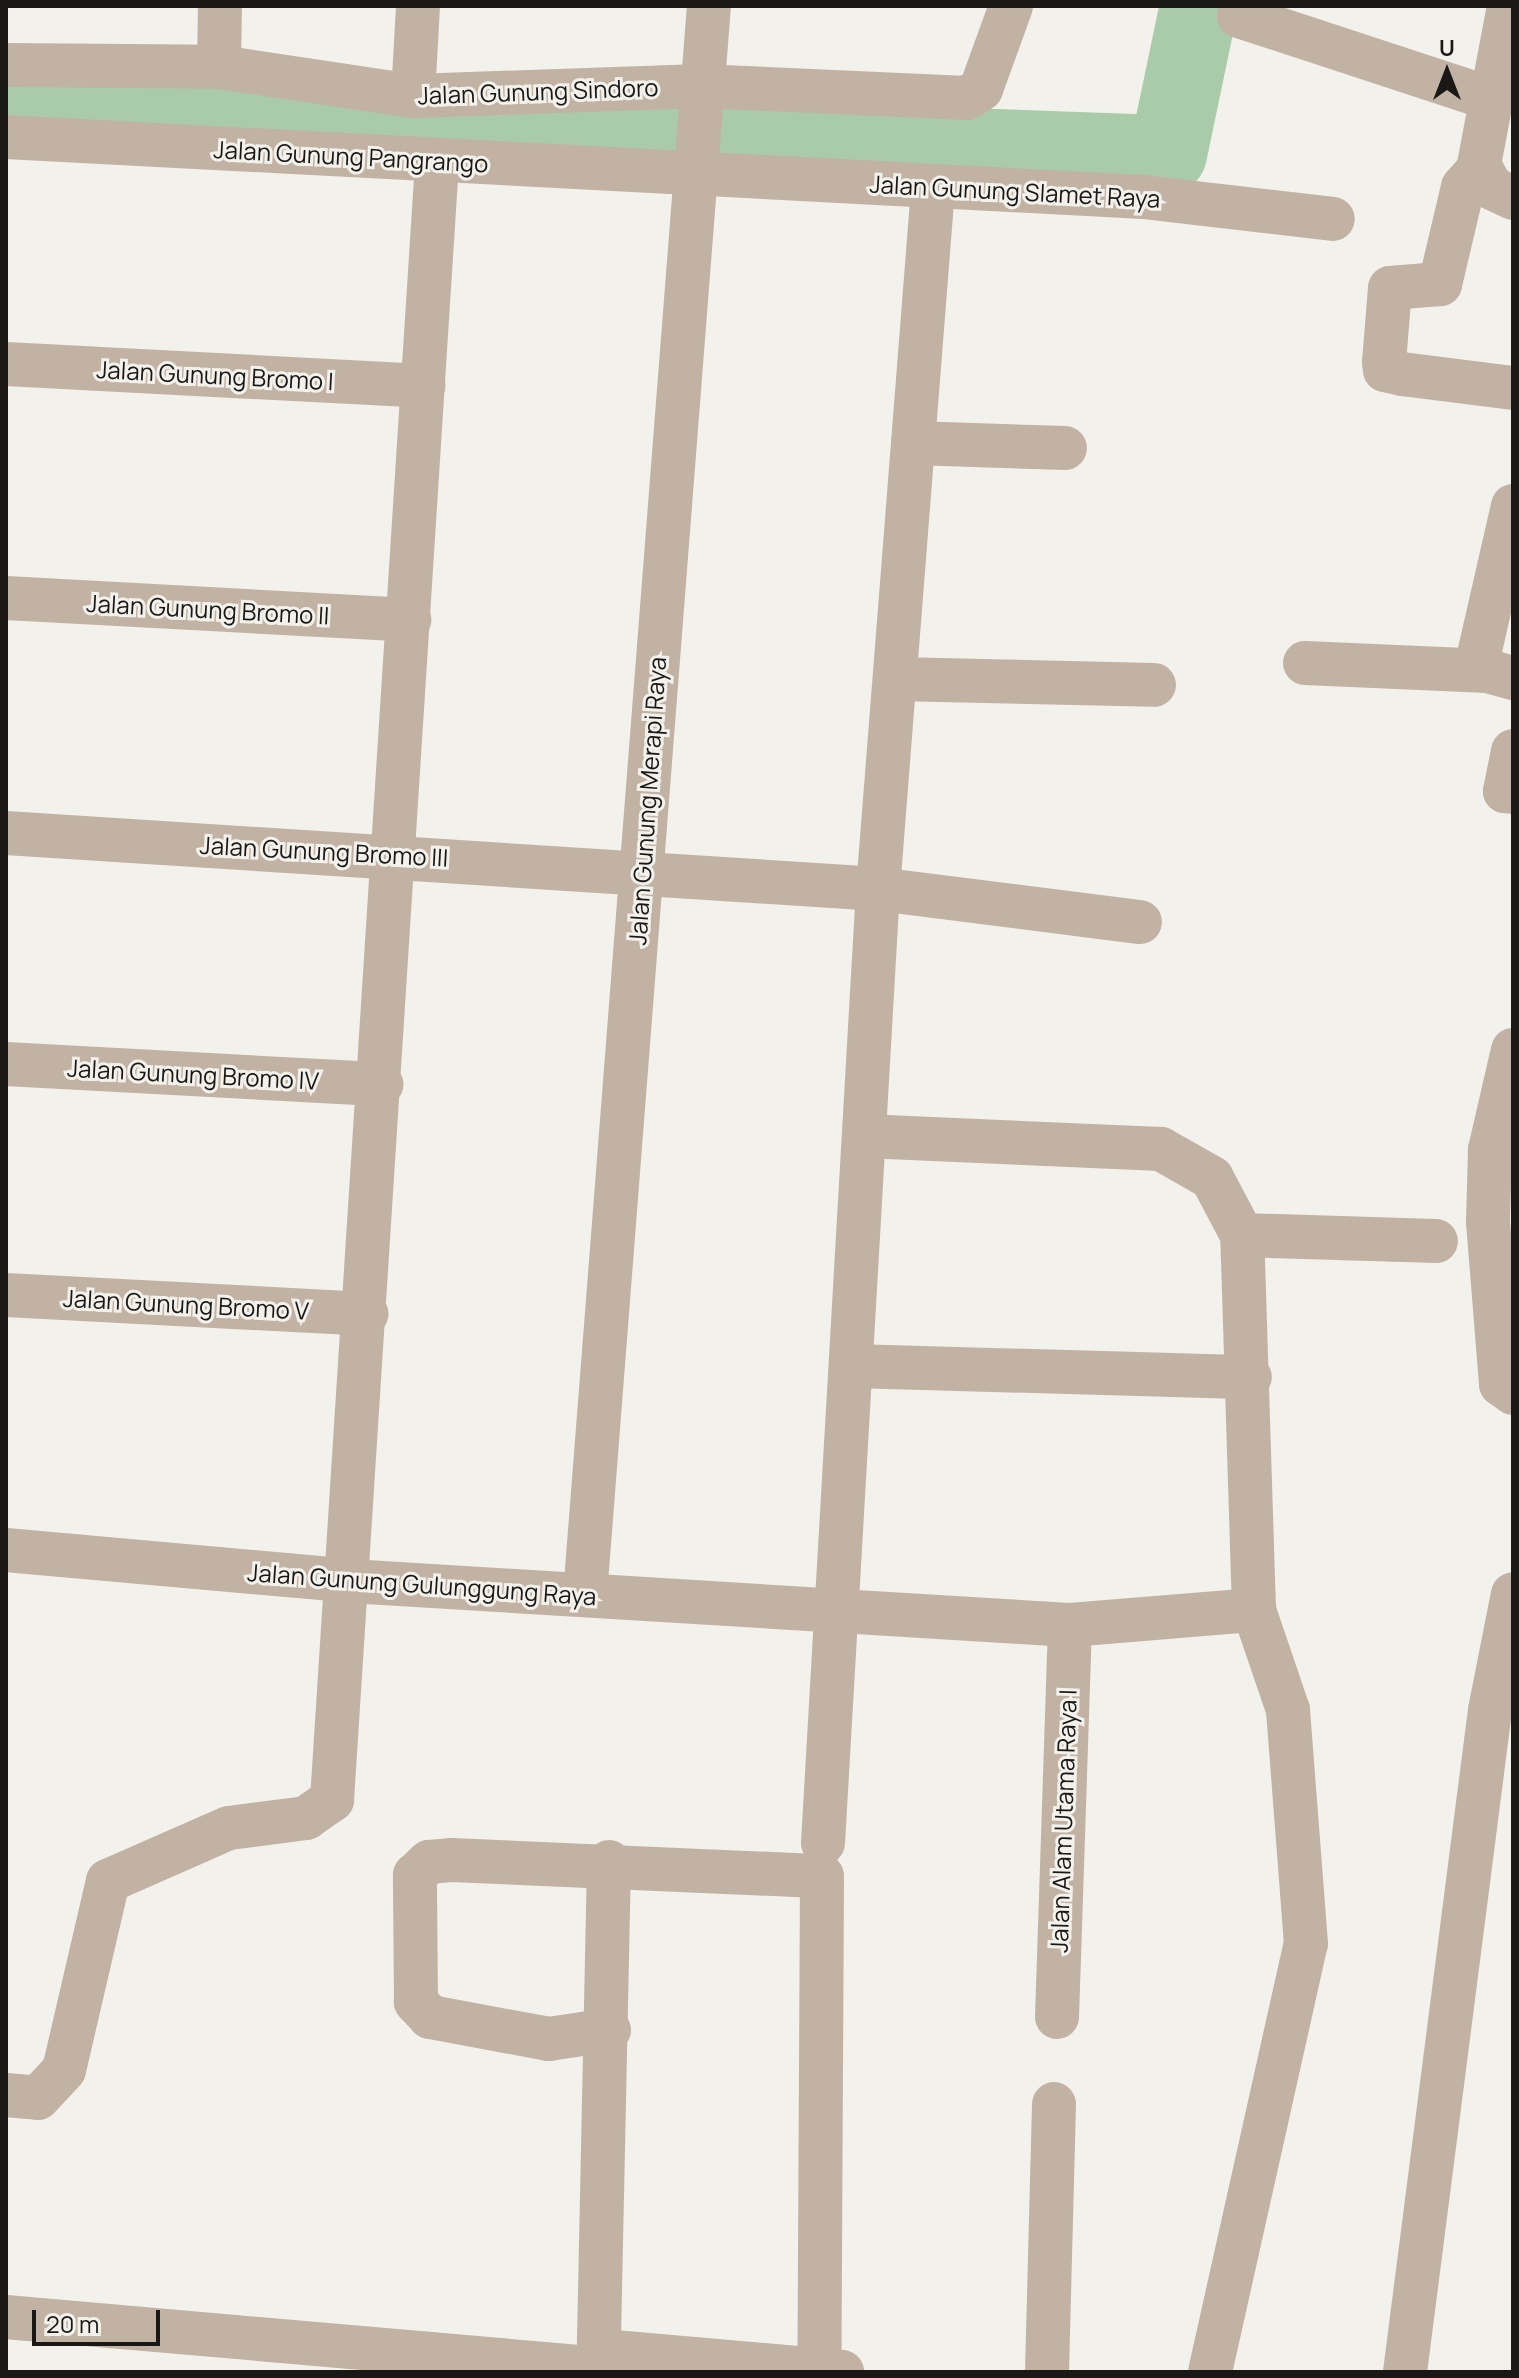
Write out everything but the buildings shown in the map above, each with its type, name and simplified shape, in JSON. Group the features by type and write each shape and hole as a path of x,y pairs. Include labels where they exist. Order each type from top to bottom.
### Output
{"street":[{"path":"219,67 220,6"},
{"path":"413,96 418,6"},
{"name":"Jalan Gunung Merapi Raya","path":"585,1595 709,6"},
{"name":"Jalan Gunung Sindoro","path":"6,65 219,67 413,96 701,93 967,98 981,89 1011,6"},
{"path":"1509,6 1480,168 1463,187 1440,284 1390,288 1384,362 1385,370 1402,374 1513,388"},
{"path":"1239,16 1494,100"},
{"name":"Jalan Gunung Pangrango","path":"6,137 437,161 697,166"},
{"path":"7,2100 38,2098 64,2070 108,1881 229,1828 325,1811 332,1800 350,1581 437,161"},
{"name":"Jalan Gunung Slamet Raya","path":"697,166 933,189 1143,197 1333,219"},
{"path":"1480,168 1492,188 1513,198"},
{"path":"823,1843 878,889 933,189"},
{"name":"Jalan Gunung Bromo I","path":"6,364 423,386"},
{"path":"913,443 1065,448"},
{"path":"1501,674 1478,659 1480,627 1510,522"},
{"name":"Jalan Gunung Bromo II","path":"6,598 409,620"},
{"path":"1305,663 1501,674"},
{"path":"895,679 1154,685"},
{"path":"1513,751 1505,791 1513,792"},
{"name":"Jalan Gunung Bromo III","path":"6,833 642,870 878,889 1140,922"},
{"path":"1513,1050 1490,1150 1488,1222 1501,1384 1513,1393"},
{"name":"Jalan Gunung Bromo IV","path":"6,1064 381,1084"},
{"path":"864,1136 1161,1149 1212,1178 1242,1235 1250,1377 1254,1610 1288,1710 1306,1944 1210,2372"},
{"path":"1242,1235 1436,1241"},
{"name":"Jalan Gunung Bromo V","path":"6,1295 367,1314"},
{"path":"851,1366 1250,1377"},
{"name":"Jalan Gunung Gulunggung Raya","path":"6,1550 350,1581 1070,1625 1254,1610"},
{"path":"1405,2372 1501,1712 1513,1594"},
{"name":"Jalan Alam Utama Raya I","path":"1057,2017 1070,1625"},
{"path":"609,1862 609,2030 599,2344 614,2352 827,2371 822,1876 609,1862 429,1862 415,1875 416,2002 430,2017 549,2039 609,2030"},
{"path":"1047,2372 1054,2104"},
{"path":"6,2317 441,2364 638,2372"}],"waterway":[{"path":"6,92 669,136 1168,154 1199,6"}]}
